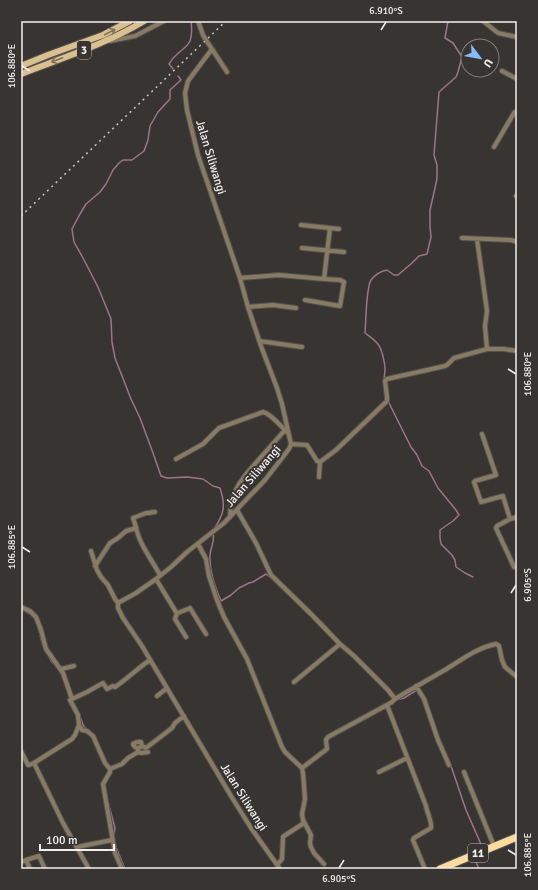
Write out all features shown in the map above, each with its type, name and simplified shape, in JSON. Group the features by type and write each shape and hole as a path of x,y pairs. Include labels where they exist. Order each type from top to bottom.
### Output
{"highway":[{"name":"11","path":"440,869 517,837"}],"main road":[{"name":"3","path":"21,66 103,35 130,21"},
{"name":"3","path":"21,74 104,42 144,21"}],"street":[{"path":"104,42 135,36 164,21"},
{"path":"198,21 203,35 226,72"},
{"path":"483,21 498,33 517,37"},
{"name":"Jalan Siliwangi","path":"212,50 188,81 186,89 187,110 198,155 240,278 259,341 282,404 286,432 291,444 285,455 265,480 230,517 156,579 118,603 118,608 231,796 251,828 280,869"},
{"path":"502,71 517,79"},
{"path":"494,148 515,112 517,113"},
{"path":"301,224 339,229"},
{"path":"324,279 330,228"},
{"path":"462,238 511,240 517,242"},
{"path":"476,239 487,311 485,326 487,349"},
{"path":"302,248 344,252"},
{"path":"240,278 289,275 340,280 344,282 340,306 305,300"},
{"path":"248,307 273,305 296,308"},
{"path":"259,341 302,347"},
{"path":"319,477 320,462 336,450 387,400 385,385 386,380 445,366 454,358 487,349 517,351"},
{"path":"176,459 203,444 220,428 263,412 271,416 286,432 247,473 239,484 232,496 230,517"},
{"path":"482,434 496,475 474,482 481,502 503,496 510,519"},
{"path":"291,444 307,446 317,461 320,462"},
{"path":"237,510 256,543 271,575 340,644 354,655 395,699"},
{"path":"155,512 146,512 133,518 138,535 160,575"},
{"path":"514,567 496,526 517,517"},
{"path":"95,566 110,543 126,531 136,527"},
{"path":"198,544 206,559 209,576 224,617 247,658 282,747 285,752 302,768 305,799 302,814 304,823 311,835 311,848 324,864"},
{"path":"91,551 95,566 118,603"},
{"path":"156,579 175,611 178,613"},
{"path":"21,606 30,610 36,617 46,649 62,669 71,699 78,715 79,725 82,730 88,731 93,736 105,763 110,769"},
{"path":"186,638 175,619 178,613 190,608 206,634"},
{"path":"294,682 340,644"},
{"path":"302,768 327,749 326,740 328,737 387,705 474,652 490,645 498,645 505,667 517,677"},
{"path":"71,699 103,683 107,690 113,686 115,687 150,660"},
{"path":"62,669 72,666"},
{"path":"416,686 424,699 438,740 449,765"},
{"path":"157,696 167,688"},
{"path":"387,705 426,806 432,826 413,840 424,869"},
{"path":"110,769 122,764 140,749 146,748 162,737 173,727 175,722 184,716"},
{"path":"21,751 28,765 34,764 72,739 79,725"},
{"path":"140,749 141,753 148,752"},
{"path":"379,772 407,758"},
{"path":"34,764 62,823 78,847 89,869"},
{"path":"110,769 110,772 103,784 112,840 115,853 122,869"},
{"path":"464,772 494,846"},
{"path":"277,865 282,859 282,840 284,836 304,823"},
{"path":"78,847 112,840"},
{"path":"21,862 38,855 45,869"},
{"path":"26,860 30,869"}],"waterway":[{"path":"173,69 169,64 178,53 186,47 191,38 191,21"},
{"path":"384,386 385,367 382,352 379,345 365,333 366,305 369,284 374,276 383,271 387,270 394,275 398,275 419,256 427,254 431,237 430,210 437,179 437,165 434,155 439,92 456,77 462,57 453,43 445,38 448,21"},
{"path":"178,76 181,80 170,90 170,99 158,112 150,126 148,140 144,151 132,160 123,160 119,163 100,192 86,204 72,229 74,242 98,287 111,319 112,342 115,358 140,418 161,476 167,478 187,477 203,479 213,486 220,488 223,500 223,510 214,529"},
{"path":"388,401 422,466 429,471 438,488 459,515 440,530 441,544 452,555 455,560 456,567 473,577"},
{"path":"213,533 210,567 221,601 239,588 266,574 271,578"},
{"path":"21,609 32,615"},
{"path":"321,621 330,631"},
{"path":"38,627 43,646"},
{"path":"48,655 56,666"},
{"path":"396,700 404,698 417,690"},
{"path":"80,716 86,729"},
{"path":"450,763 466,810 482,849"},
{"path":"108,802 115,828 114,836"},
{"path":"116,847 125,869"},
{"path":"479,869 476,862 485,857 484,853"}],"railway":[{"path":"21,216 226,21"}]}
